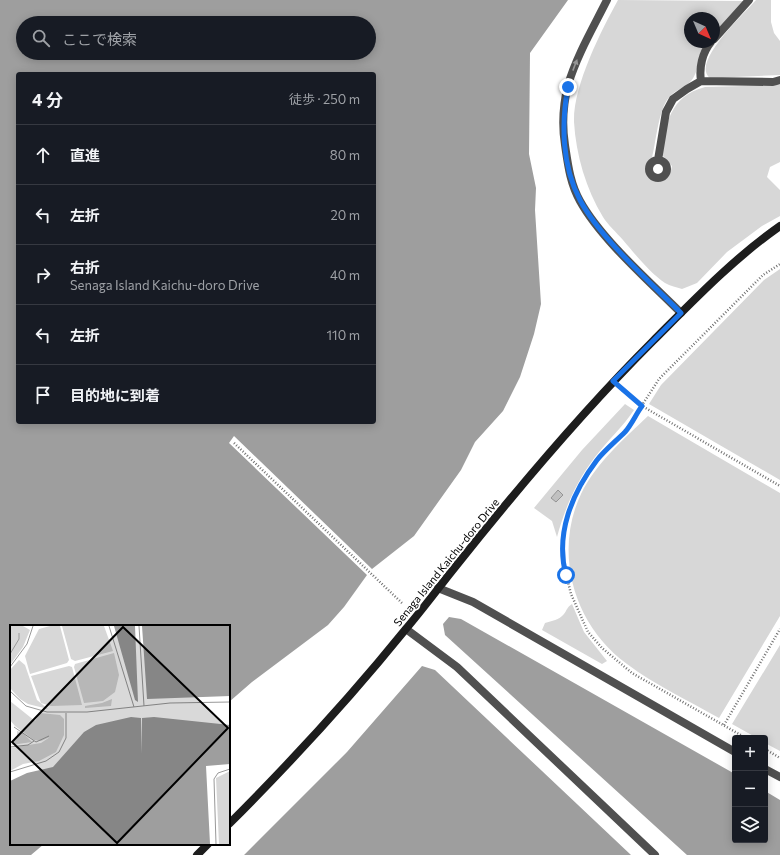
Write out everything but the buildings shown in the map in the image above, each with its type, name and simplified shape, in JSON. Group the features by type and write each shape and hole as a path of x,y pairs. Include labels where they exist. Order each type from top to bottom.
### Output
{"street":[{"path":"607,0 581,51 568,87 564,110 564,133 569,171 580,200 589,215 610,240 681,313"},
{"path":"720,32 749,0"},
{"path":"701,81 700,68 707,48"},
{"path":"658,160 666,112 673,99 701,81 773,82 780,80"},
{"name":"Senaga Island Kaichu-doro Drive","path":"230,823 316,735 406,629 496,516 613,381 681,313 756,243 780,226"},
{"path":"438,588 473,602 732,750"},
{"path":"406,629 457,668 655,855"},
{"path":"768,771 780,777"},
{"path":"197,855 207,845"}],"path":[{"path":"740,735 632,673 602,648 588,632 579,614 564,566 562,544 571,504 582,483 598,459 626,430 659,379 764,275 780,264"},
{"path":"613,381 642,406 780,486"},
{"path":"234,443 403,604"},
{"path":"724,726 780,629"},
{"path":"768,751 780,758"}],"shaded area":[{"path":"0,0 568,0 530,53 529,154 536,188 535,210 541,304 534,334 520,377 503,411 475,442 461,470 414,536 372,569 234,436 229,443 367,575 344,607 328,625 252,682 230,701 230,625 10,625 10,845 43,845 31,855 0,855"},
{"path":"618,0 744,1 720,27 720,12 684,12 684,48 702,48 693,78 688,84 669,97 661,113 652,158 646,169 651,177 658,182 668,177 672,166 662,155 665,133 672,113 677,104 684,97 693,91 705,87 780,85 780,162 770,167 767,177 780,190 780,216 762,226 727,252 697,283 682,289 665,283 654,274 642,263 607,223 597,206 583,171 575,134 575,108 578,92 589,59"},
{"path":"756,0 771,0 771,22 774,33 780,41 780,75 710,78 706,71 707,61 714,48 720,48 720,40"},
{"path":"780,269 780,480 649,404 661,385 764,280"},
{"path":"625,404 634,410 625,423 604,445 588,466 568,506 557,537 552,521 534,508 582,450"},
{"path":"648,416 780,493 780,616 719,718 649,679 627,664 609,648 594,630 582,609 574,587 569,564 569,540 573,517 581,494 594,472 602,462"},
{"path":"572,604 584,632 607,661 602,664 542,630 545,623 560,618"},
{"path":"449,617 461,619 732,772 732,843 768,843 768,793 780,800 780,855 687,855 445,635 443,624"},
{"path":"780,645 780,751 768,745 768,735 752,735 732,724"},
{"path":"422,666 435,670 631,855 244,855 347,752"}],"route":[{"path":"566,575 562,544 571,504 582,483 598,459 626,430 642,406 627,395 613,381 681,313 610,240 589,215 580,200 572,184 564,133 564,110 568,87"}]}
